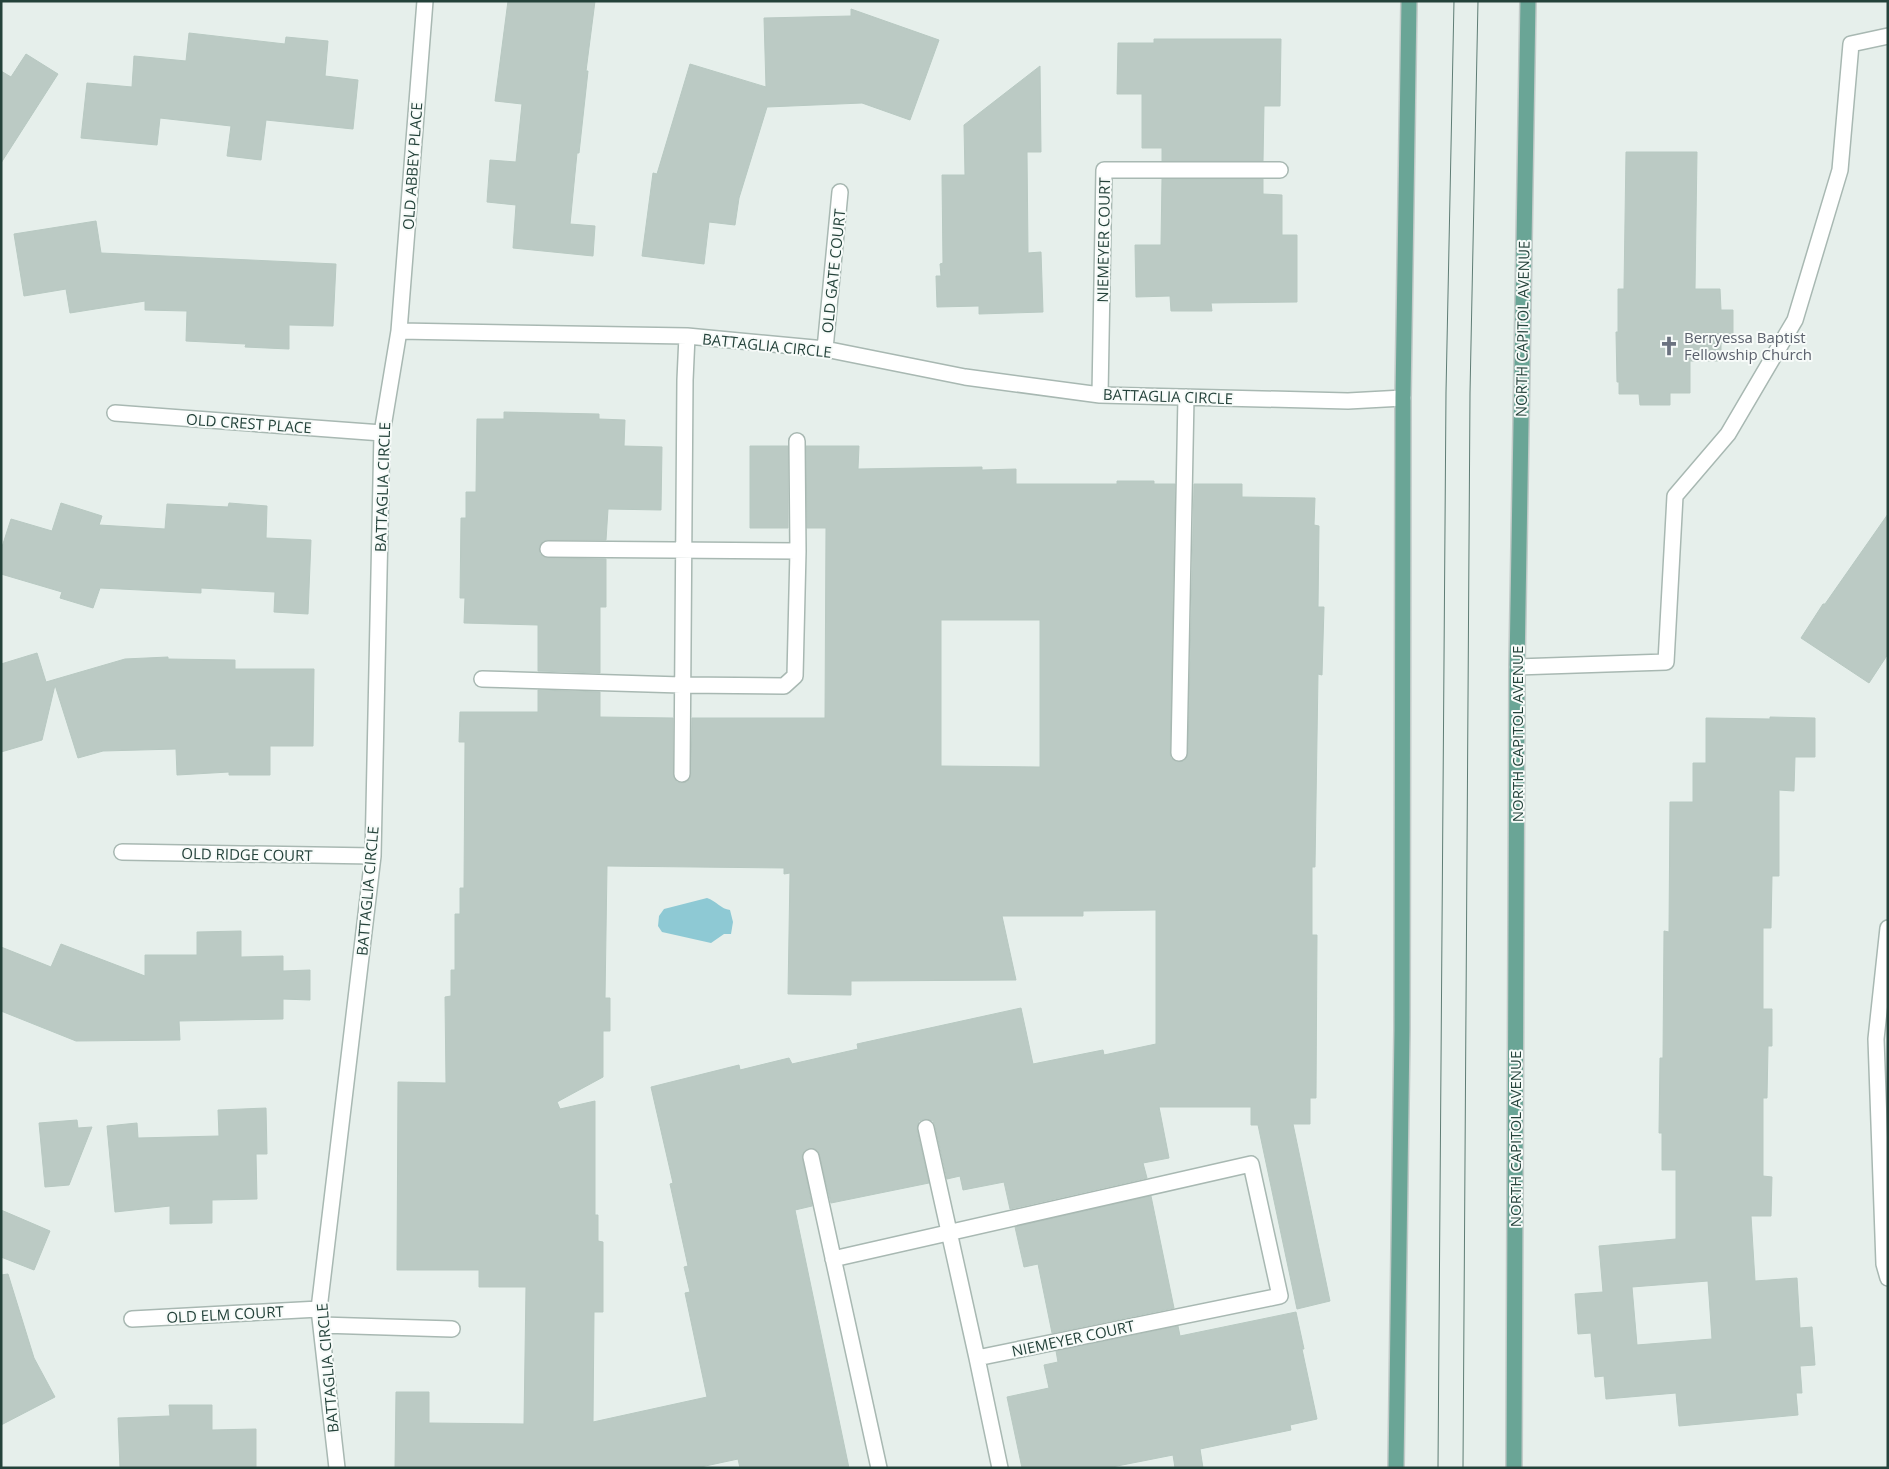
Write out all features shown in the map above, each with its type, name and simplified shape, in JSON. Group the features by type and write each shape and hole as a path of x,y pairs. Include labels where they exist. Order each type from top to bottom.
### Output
{"main road":[{"path":"1396,1468 1402,1030 1403,398 1409,1"},
{"name":"NORTH CAPITOL AVENUE","path":"1514,1468 1517,667 1528,1"}],"street":[{"name":"OLD ABBEY PLACE","path":"399,331 425,1"},
{"path":"1517,667 1666,662 1675,496 1728,434 1796,320 1840,170 1851,44 1888,36"},
{"name":"NIEMEYER COURT","path":"1100,395 1104,170 1280,170"},
{"name":"OLD GATE COURT","path":"825,349 840,192"},
{"name":"BATTAGLIA CIRCLE","path":"337,1468 319,1309 373,856 382,433 399,331 687,336 825,349 965,378 1100,395 1348,401 1403,398"},
{"path":"682,774 681,685 687,336"},
{"path":"1179,753 1186,397"},
{"name":"OLD CREST PLACE","path":"115,413 382,433"},
{"path":"482,679 784,686 795,676 798,551 797,441"},
{"path":"548,549 798,551"},
{"name":"OLD RIDGE COURT","path":"122,852 373,856"},
{"path":"1888,928 1876,1038 1884,1264 1888,1278"},
{"path":"926,1128 1000,1468"},
{"path":"811,1157 879,1468"},
{"name":"NIEMEYER COURT","path":"949,1233 1251,1164 1280,1296 977,1358"},
{"path":"833,1259 949,1233"},
{"name":"OLD ELM COURT","path":"132,1319 319,1309"},
{"path":"321,1325 452,1328"}],"water":[{"path":"707,898 730,910 733,922 731,934 724,934 711,943 662,932 658,926 659,916 664,909"}],"building":[{"path":"508,1 595,1 570,224 595,226 593,256 513,248 516,205 487,202 490,160 516,162 522,104 495,101"},
{"path":"851,9 939,40 910,120 862,103 767,107 739,198 735,225 709,222 704,264 642,256 653,173 657,174 690,64 766,87 764,18 851,16"},
{"path":"189,33 285,44 286,37 328,41 325,76 358,80 353,129 266,120 261,160 227,156 231,126 160,118 157,145 81,138 87,83 132,87 134,56 186,61"},
{"path":"1154,39 1281,39 1280,106 1264,106 1263,161 1162,161 1162,148 1142,148 1142,94 1117,94 1118,43 1154,43"},
{"path":"26,54 58,74 1,163 1,71 11,77"},
{"path":"1040,66 1041,152 1027,152 1028,253 1041,252 1043,312 979,314 979,306 937,307 936,276 941,276 940,264 943,263 942,175 965,175 964,125"},
{"path":"1626,152 1697,152 1695,289 1720,289 1721,310 1733,310 1733,343 1721,343 1721,361 1690,361 1690,393 1670,393 1670,405 1640,405 1639,394 1619,394 1616,332 1618,332 1618,289 1624,289"},
{"path":"1162,179 1263,179 1263,194 1282,195 1282,235 1297,235 1297,302 1211,303 1212,311 1171,311 1170,296 1136,297 1135,245 1161,245"},
{"path":"96,221 101,253 336,264 333,326 289,325 289,349 245,347 246,344 186,341 187,311 145,310 145,301 70,313 66,289 24,296 14,234"},
{"path":"504,412 599,414 599,419 625,420 624,446 662,447 661,510 608,509 606,540 548,540 543,541 539,548 540,554 547,558 606,559 606,607 600,607 600,673 538,671 538,625 464,623 465,598 460,598 461,518 466,518 466,492 476,492 477,419 504,419"},
{"path":"750,446 788,446 788,528 750,528"},
{"path":"806,446 859,446 858,469 982,467 982,470 1016,469 1016,484 1117,484 1117,481 1154,481 1154,484 1175,484 1170,753 1171,758 1178,762 1184,761 1188,753 1194,484 1242,484 1242,497 1315,498 1314,525 1319,526 1318,607 1324,607 1322,675 1318,674 1315,867 1312,867 1312,935 1317,935 1316,1098 1310,1098 1310,1124 1293,1124 1330,1301 1297,1309 1258,1125 1251,1125 1251,1107 1159,1107 1169,1158 1143,1163 1147,1178 1010,1209 1004,1182 963,1190 960,1176 947,1179 935,1126 933,1121 924,1119 919,1121 917,1130 929,1183 831,1203 818,1151 809,1148 802,1155 812,1206 795,1210 849,1468 740,1468 738,1459 696,1468 395,1468 396,1392 429,1392 429,1423 524,1424 526,1287 479,1287 479,1270 397,1270 398,1082 446,1083 445,997 451,996 451,970 455,970 455,914 460,914 460,888 464,888 465,742 459,742 460,712 538,712 538,690 600,692 600,717 673,718 673,774 677,782 681,783 687,782 691,775 692,718 825,718 826,528 807,528","holes":["941,620 1040,620 1040,767 941,766","607,866 784,868 784,874 790,873 788,994 851,995 851,981 1016,980 1002,916 1083,916 1083,911 1156,910 1156,1044 1104,1055 1103,1050 1033,1064 1021,1008 857,1044 858,1049 792,1064 789,1058 740,1070 739,1065 651,1087 673,1183 670,1184 688,1266 684,1267 690,1292 685,1293 707,1397 593,1422 594,1312 603,1312 603,1242 598,1241 598,1215 595,1215 595,1101 560,1109 557,1102 603,1077 603,1031 610,1031 610,998 605,998"]},
{"path":"61,503 102,516 99,525 165,529 167,504 228,507 229,503 267,506 266,538 311,540 308,614 274,612 275,592 201,588 201,593 100,588 93,608 60,598 62,592 1,574 1,550 11,519 52,531"},
{"path":"1888,514 1888,654 1869,683 1801,638 1823,604 1825,604"},
{"path":"37,653 46,682 125,659 168,657 168,659 235,660 235,669 314,669 313,746 270,746 270,775 229,775 229,772 177,775 176,749 103,751 78,758 55,685 42,740 1,752 1,664"},
{"path":"1770,717 1815,718 1815,757 1795,757 1794,791 1779,790 1779,876 1772,876 1771,928 1763,928 1763,1009 1772,1009 1772,1046 1768,1046 1767,1098 1763,1098 1763,1176 1772,1177 1771,1216 1751,1216 1755,1281 1797,1278 1800,1328 1812,1327 1815,1365 1800,1366 1802,1393 1796,1393 1798,1415 1679,1426 1676,1393 1606,1399 1604,1376 1595,1377 1591,1333 1578,1334 1575,1294 1603,1292 1599,1246 1676,1239 1676,1170 1662,1170 1662,1133 1659,1133 1660,1058 1663,1058 1664,931 1669,932 1670,802 1693,802 1693,763 1706,763 1706,718 1770,719","holes":["1708,1281 1712,1339 1637,1345 1632,1287"]},
{"path":"241,931 241,957 283,956 283,971 310,970 310,1000 283,999 283,1019 179,1021 180,1040 76,1041 1,1011 1,947 51,967 61,944 145,976 145,955 197,955 197,932"},
{"path":"266,1108 267,1154 256,1154 257,1199 212,1200 212,1223 170,1224 170,1206 115,1212 107,1126 137,1123 138,1138 219,1136 218,1110"},
{"path":"77,1120 78,1128 92,1127 69,1185 45,1187 39,1123"},
{"path":"1151,1196 1174,1308 1052,1333 1038,1264 1024,1267 1015,1227"},
{"path":"1,1210 50,1231 34,1270 1,1257"},
{"path":"8,1274 34,1358 55,1397 1,1425 1,1275"},
{"path":"1296,1312 1317,1419 1290,1425 1291,1430 1200,1449 1203,1468 1175,1468 1173,1455 1107,1468 1022,1468 1007,1397 1049,1388 1044,1365 1058,1362 1056,1351 1178,1326 1180,1336"},
{"path":"169,1405 212,1405 212,1430 256,1429 256,1468 120,1468 118,1418 170,1416"}],"tram line":[{"path":"1438,1468 1446,392 1454,1"},
{"path":"1463,1468 1470,393 1478,1"}],"place":[{"name":"Berryessa Baptist Fellowship Church","path":"1669,346"}]}
